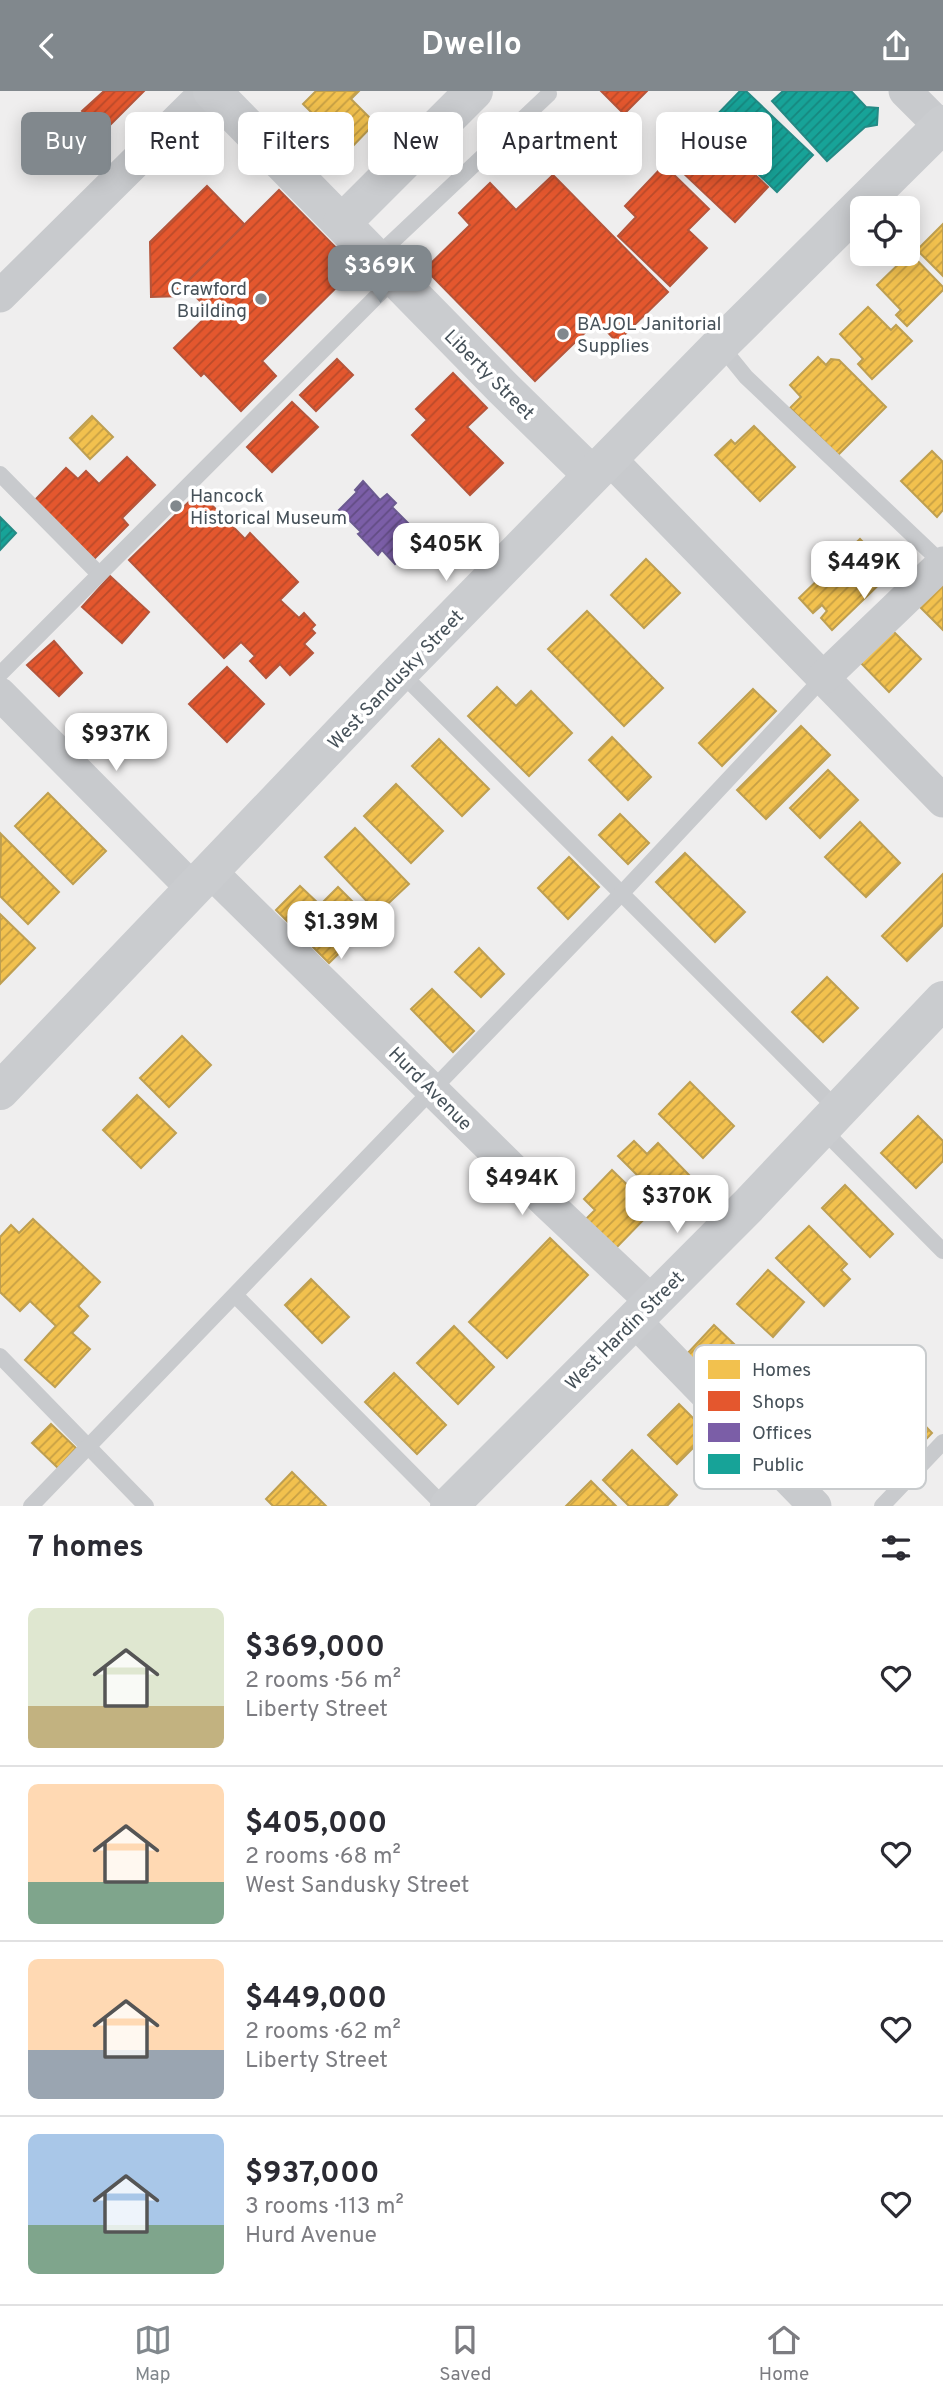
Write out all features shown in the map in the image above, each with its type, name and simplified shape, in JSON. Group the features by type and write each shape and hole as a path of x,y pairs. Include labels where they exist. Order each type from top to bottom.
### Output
{"street":[{"name":"Liberty Street","path":"210,91 386,267 823,678 943,801"},
{"path":"0,296 210,91"},
{"path":"342,223 474,91"},
{"path":"905,91 942,126"},
{"name":"West Sandusky Street","path":"0,1091 600,467 942,126"},
{"path":"823,678 943,563"},
{"name":"Hurd Avenue","path":"0,694 432,1090 643,1311 694,1369"},
{"name":"West Hardin Street","path":"447,1506 748,1206 943,1000"},
{"name":"Hurd Avenue","path":"800,1489 815,1506"}],"lane":[{"path":"0,674 99,574 549,94"},
{"path":"720,345 746,377 943,563"},
{"path":"0,474 99,574"},
{"path":"400,672 622,893 830,1119 943,1251"},
{"path":"32,1506 622,893 823,678"},
{"path":"236,1295 447,1506"},
{"path":"0,1356 146,1506"},
{"path":"926,1461 943,1443"},
{"path":"882,1506 898,1489"}],"building: Homes":[{"path":"316,91 359,91 351,99 368,116 368,130 354,145 354,112 311,112 303,104"},
{"path":"943,224 943,276 920,253 920,247"},
{"path":"920,263 943,290 907,326 896,315 901,310 877,285 897,266 920,266"},
{"path":"868,307 891,330 896,325 912,341 872,379 858,364 863,359 840,334"},
{"path":"818,357 826,365 831,359 839,360 886,407 838,455 790,408 801,397 790,385"},
{"path":"92,416 113,437 90,459 70,438"},
{"path":"754,426 795,467 760,501 715,455 731,440 735,444"},
{"path":"932,451 943,462 943,510 937,517 901,481"},
{"path":"860,539 892,572 832,630 821,618 827,611 822,605 813,613 799,598"},
{"path":"646,559 680,593 644,628 611,595"},
{"path":"943,585 943,630 917,604"},
{"path":"587,611 663,688 624,726 548,649"},
{"path":"891,629 921,659 889,692 859,661"},
{"path":"497,687 516,706 531,691 572,733 529,776 468,716"},
{"path":"753,689 776,711 722,766 699,743"},
{"path":"801,726 830,755 766,819 737,790"},
{"path":"612,737 651,777 628,800 589,760"},
{"path":"439,739 489,789 462,816 412,766"},
{"path":"828,770 858,800 820,838 790,808"},
{"path":"396,784 443,831 411,863 364,816"},
{"path":"48,793 106,851 73,884 15,826"},
{"path":"620,814 649,843 628,864 599,835"},
{"path":"860,822 900,863 866,897 825,857"},
{"path":"355,828 409,884 378,913 325,857"},
{"path":"1,834 59,892 28,924 0,896"},
{"path":"685,853 745,912 715,942 656,882"},
{"path":"569,857 599,887 568,919 538,888"},
{"path":"943,874 943,925 907,961 882,936"},
{"path":"300,886 320,905 338,887 372,921 329,963 276,910"},
{"path":"0,914 35,948 0,984"},
{"path":"479,948 504,974 481,997 455,972"},
{"path":"827,977 858,1008 823,1042 792,1012"},
{"path":"432,989 474,1031 453,1052 411,1009"},
{"path":"182,1036 211,1065 169,1107 140,1078"},
{"path":"690,1082 734,1126 703,1158 659,1114"},
{"path":"137,1095 176,1133 141,1168 103,1130"},
{"path":"918,1116 943,1141 943,1161 916,1188 881,1153"},
{"path":"634,1141 647,1154 658,1143 691,1177 665,1203 618,1156"},
{"path":"612,1170 653,1210 612,1252 582,1223 595,1210 584,1199"},
{"path":"845,1185 893,1234 870,1257 822,1208"},
{"path":"33,1219 100,1282 78,1306 88,1316 72,1333 90,1349 55,1387 25,1360 56,1326 30,1301 20,1311 0,1292 0,1237 11,1225 19,1233"},
{"path":"809,1226 847,1264 841,1270 850,1279 824,1306 776,1258"},
{"path":"550,1238 588,1275 507,1358 469,1322"},
{"path":"768,1270 804,1302 773,1337 737,1304"},
{"path":"311,1279 349,1317 322,1343 285,1305"},
{"path":"714,1325 735,1345 695,1345"},
{"path":"454,1326 494,1367 458,1404 417,1363"},
{"path":"694,1346 694,1363 686,1355"},
{"path":"394,1373 446,1425 417,1454 365,1402"},
{"path":"679,1404 694,1419 694,1447 677,1464 648,1435"},
{"path":"51,1424 76,1448 58,1468 32,1443"},
{"path":"926,1427 932,1433 926,1439"},
{"path":"632,1450 677,1495 667,1506 629,1506 603,1480"},
{"path":"292,1472 326,1506 273,1506 266,1499"},
{"path":"591,1481 616,1506 566,1506"}],"building: Shops":[{"path":"104,91 144,91 111,124 111,112 82,111"},
{"path":"601,91 647,91 626,112 622,112"},
{"path":"656,173 674,175 709,209 688,230 707,248 670,286 618,236 636,217 625,206"},
{"path":"553,175 668,292 617,342 597,321 535,381 425,269 470,225 459,213 490,183 516,210"},
{"path":"685,175 755,175 768,187 735,222"},
{"path":"207,186 245,225 184,285 184,296 151,297 150,242"},
{"name":"Crawford Building","path":"279,190 356,268 262,361 276,376 241,411 204,373 201,376 174,348 211,312 184,285"},
{"path":"337,359 353,375 316,411 300,395"},
{"path":"453,373 487,408 467,427 503,463 470,495 412,435 427,420 416,409"},
{"path":"292,402 318,427 272,472 247,447"},
{"path":"127,457 155,485 122,518 128,525 93,560 34,501 66,468 78,479 86,471 99,484"},
{"path":"199,492 245,539 250,533 298,582 280,600 299,618 304,613 315,625 311,629 315,633 304,644 313,653 290,675 280,664 266,678 250,661 255,656 241,642 224,658 129,560"},
{"path":"110,576 149,612 122,643 82,607"},
{"path":"54,641 82,673 59,696 27,665"},
{"path":"227,667 264,704 227,742 189,704"}],"building: Offices":[{"path":"363,481 380,500 387,494 396,503 392,507 422,537 395,564 382,550 378,555 358,534 361,532 339,510 357,492 355,490"}],"building: Public":[{"path":"740,91 746,91 768,112 720,112"},
{"path":"783,91 851,91 866,107 878,108 877,125 865,127 827,161 772,101"},
{"path":"772,116 813,155 777,192 759,175 772,175"},
{"path":"0,517 16,533 0,550"}],"place":[{"name":"Crawford Building","path":"261,299"},
{"name":"BAJOL Janitorial Supplies","path":"563,334"},
{"name":"Hancock Historical Museum","path":"176,506"}]}
